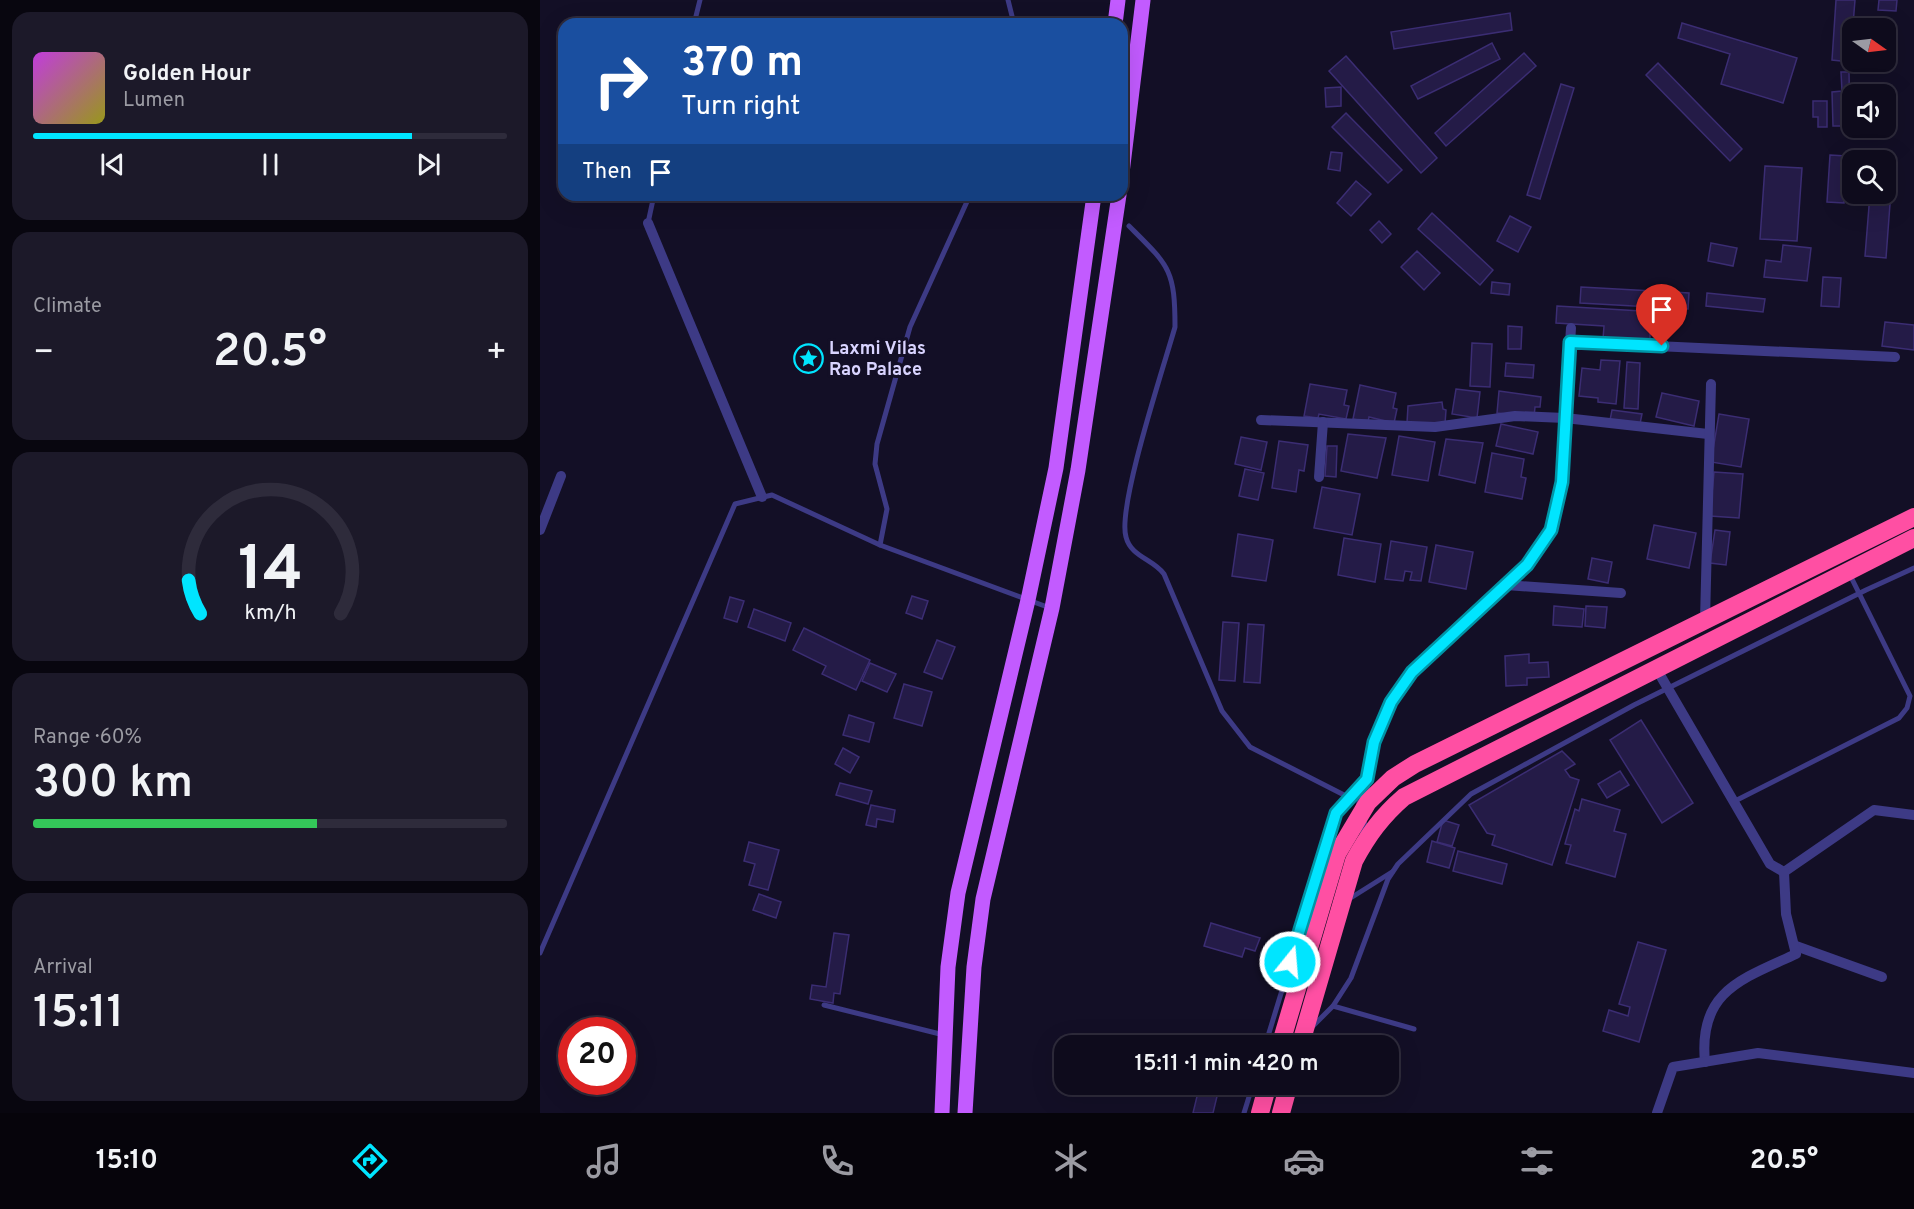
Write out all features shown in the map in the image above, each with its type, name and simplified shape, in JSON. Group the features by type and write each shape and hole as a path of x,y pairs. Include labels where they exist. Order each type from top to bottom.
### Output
{"highway":[{"path":"1283,1035 1337,854 1368,802 1393,778 1415,764 1914,517"},
{"path":"1304,1035 1354,861 1367,837 1385,813 1412,792 1914,538"},
{"path":"1260,1113 1265,1095"},
{"path":"1281,1113 1286,1095"}],"main road":[{"path":"1116,18 1118,0"},
{"path":"1128,124 1143,0"},
{"path":"942,1113 948,967 958,893 1028,600 1056,468 1093,201"},
{"path":"965,1113 974,967 984,899 1052,608 1078,470 1118,201"}],"street":[{"path":"648,223 762,497"},
{"path":"1367,837 1359,815 1374,742 1387,712 1412,672 1527,565 1551,530 1562,482 1570,328"},
{"path":"1570,342 1894,357"},
{"path":"1705,620 1711,384"},
{"path":"1261,420 1435,427 1515,416 1565,418 1708,434"},
{"path":"1319,477 1323,422"},
{"path":"540,530 561,476"},
{"path":"1506,585 1621,593"},
{"path":"1656,668 1770,864 1785,872"},
{"path":"1785,872 1874,810 1914,815"},
{"path":"1705,1062 1704,1030 1722,992 1741,979 1796,954 1796,946 1786,914 1785,872"},
{"path":"1796,946 1882,977"},
{"path":"1658,1113 1673,1067 1758,1053 1914,1073"}],"lane":[{"path":"696,18 700,0"},
{"path":"1008,0 1012,18"},
{"path":"648,223 653,201"},
{"path":"880,545 887,509 875,464 877,444 910,327 967,201"},
{"path":"1129,226 1162,258 1170,272 1175,298 1175,327 1126,505 1125,537 1136,554 1157,565 1164,574 1222,711 1234,730 1250,747 1350,798"},
{"path":"540,953 735,504 772,495 880,545 1052,608"},
{"path":"1342,903 1393,871 1413,847 1471,794 1668,688 1914,568"},
{"path":"1734,802 1899,718 1907,708 1910,696 1848,571"},
{"path":"1268,1035 1336,813 1367,779"},
{"path":"1307,1035 1333,1006 1351,978 1393,871"},
{"path":"824,1005 944,1035"},
{"path":"1333,1006 1414,1029"},
{"path":"1244,1113 1250,1095"}],"building":[{"path":"1836,0 1855,0 1854,18 1842,18 1842,61 1832,60"},
{"path":"1879,0 1897,0 1896,11 1878,10"},
{"path":"1510,13 1512,30 1394,49 1391,32"},
{"path":"1682,23 1797,58 1783,103 1721,84 1730,54 1678,38"},
{"path":"1492,43 1500,59 1418,99 1411,86"},
{"path":"1524,53 1536,66 1446,146 1435,133"},
{"path":"1346,56 1437,158 1421,173 1329,71"},
{"path":"1658,63 1742,149 1730,161 1646,75"},
{"path":"1841,72 1849,72 1849,84 1842,84 1842,91"},
{"path":"1561,84 1574,88 1540,199 1527,195"},
{"path":"1341,87 1341,106 1326,107 1325,88"},
{"path":"1842,91 1842,126 1833,126 1832,92"},
{"path":"1813,101 1827,101 1827,127 1818,127 1818,117 1813,117"},
{"path":"1346,113 1402,170 1388,183 1332,127"},
{"path":"1331,152 1342,153 1340,171 1328,169"},
{"path":"1830,155 1842,156 1842,203 1827,202"},
{"path":"1765,166 1802,168 1797,241 1760,239"},
{"path":"1356,181 1371,194 1351,216 1337,203"},
{"path":"1869,204 1890,204 1886,258 1865,256"},
{"path":"1432,213 1493,270 1480,285 1418,229"},
{"path":"1510,216 1531,227 1518,252 1497,241"},
{"path":"1379,221 1391,234 1382,243 1370,230"},
{"path":"1711,243 1737,248 1733,266 1708,261"},
{"path":"1783,245 1811,248 1807,281 1764,277 1766,260 1781,262"},
{"path":"1417,251 1440,273 1424,290 1401,267"},
{"path":"1823,277 1841,278 1839,307 1821,306"},
{"path":"1492,282 1510,284 1509,295 1491,293"},
{"path":"1581,287 1689,293 1688,309 1580,303"},
{"path":"1707,293 1765,299 1763,312 1706,306"},
{"path":"1557,306 1658,312 1657,329 1650,328 1650,342 1603,339 1604,326 1556,323"},
{"path":"1885,322 1914,325 1914,350 1882,346"},
{"path":"1508,326 1522,327 1521,349 1508,349"},
{"path":"1472,343 1492,344 1490,387 1470,386"},
{"path":"1601,360 1620,361 1616,404 1598,402 1598,398 1579,396 1582,368 1600,370"},
{"path":"1627,362 1640,363 1638,409 1624,408"},
{"path":"1506,363 1534,365 1533,378 1505,376"},
{"path":"1310,384 1347,390 1344,405 1349,406 1346,419 1319,414 1318,418 1304,416"},
{"path":"1360,385 1396,393 1393,408 1397,409 1394,423 1369,417 1368,422 1353,419"},
{"path":"1456,389 1480,392 1477,418 1452,414"},
{"path":"1499,391 1541,397 1540,407 1535,407 1534,417 1497,413"},
{"path":"1662,393 1699,401 1694,426 1656,417"},
{"path":"1442,402 1443,409 1446,410 1445,424 1407,423 1408,406"},
{"path":"1612,410 1642,414 1640,424 1610,420"},
{"path":"1719,414 1749,419 1741,467 1711,462"},
{"path":"1501,424 1538,432 1533,454 1496,446"},
{"path":"1348,434 1386,438 1377,478 1341,471"},
{"path":"1399,436 1435,442 1428,481 1392,475"},
{"path":"1241,437 1267,442 1261,470 1235,464"},
{"path":"1446,439 1483,443 1475,483 1439,475"},
{"path":"1279,441 1308,445 1304,471 1299,470 1296,492 1272,488"},
{"path":"1327,446 1337,446 1336,477 1325,476"},
{"path":"1492,453 1524,459 1521,477 1526,478 1522,499 1485,492"},
{"path":"1245,469 1264,473 1258,500 1239,496"},
{"path":"1714,472 1743,474 1739,518 1710,516"},
{"path":"1322,487 1360,494 1352,535 1314,528"},
{"path":"1654,525 1696,533 1689,568 1647,559"},
{"path":"1715,530 1730,532 1726,565 1710,563"},
{"path":"1238,534 1273,540 1266,581 1232,576"},
{"path":"1344,538 1381,544 1375,582 1338,575"},
{"path":"1391,541 1427,547 1421,581 1410,580 1412,572 1405,571 1403,581 1385,579"},
{"path":"1436,545 1473,552 1466,589 1429,582"},
{"path":"1592,558 1612,562 1608,583 1588,579"},
{"path":"912,596 928,601 922,619 906,613"},
{"path":"730,597 744,601 737,622 724,618"},
{"path":"1554,606 1584,609 1582,627 1553,625"},
{"path":"1586,606 1607,607 1605,628 1585,626"},
{"path":"754,609 791,623 785,641 748,627"},
{"path":"1223,622 1239,623 1235,681 1219,680"},
{"path":"1248,624 1264,625 1260,683 1244,682"},
{"path":"804,628 870,660 856,690 822,674 826,666 793,650"},
{"path":"937,640 955,647 942,679 924,672"},
{"path":"1529,654 1529,663 1548,662 1549,677 1527,678 1527,685 1506,686 1505,656"},
{"path":"870,663 896,674 887,692 862,681"},
{"path":"904,684 932,692 922,726 894,718"},
{"path":"849,715 874,723 869,742 843,735"},
{"path":"1641,720 1693,803 1662,823 1610,740"},
{"path":"843,748 859,757 850,773 835,764"},
{"path":"1562,751 1575,764 1565,770 1570,777 1579,780 1552,865 1492,845 1495,835 1487,833 1469,805"},
{"path":"1620,771 1629,785 1607,798 1598,784"},
{"path":"840,783 872,791 868,804 836,795"},
{"path":"1582,799 1620,810 1614,831 1626,834 1615,877 1566,863 1571,845 1565,844 1575,809 1579,811"},
{"path":"871,805 895,810 893,822 877,819 876,827 866,825"},
{"path":"1443,820 1459,825 1452,846 1437,842"},
{"path":"1432,841 1455,848 1449,868 1427,862"},
{"path":"749,842 779,850 768,890 749,885 755,864 744,861"},
{"path":"1458,851 1507,864 1502,884 1453,871"},
{"path":"759,894 781,902 776,918 753,910"},
{"path":"1211,923 1260,938 1255,951 1245,948 1242,957 1204,946"},
{"path":"834,933 849,935 840,994 834,993 833,1003 810,999 812,985 826,987"},
{"path":"1638,942 1666,950 1639,1042 1603,1031 1609,1010 1628,1016 1630,1007 1619,1004"},
{"path":"1197,1095 1217,1095 1213,1113 1193,1113"}],"place":[{"name":"Laxmi Vilas Rao Palace","path":"808,359"}],"route":[{"path":"1290,962 1336,813 1367,779 1374,742 1391,702 1412,672 1527,565 1551,530 1562,482 1570,342 1662,346"}]}
